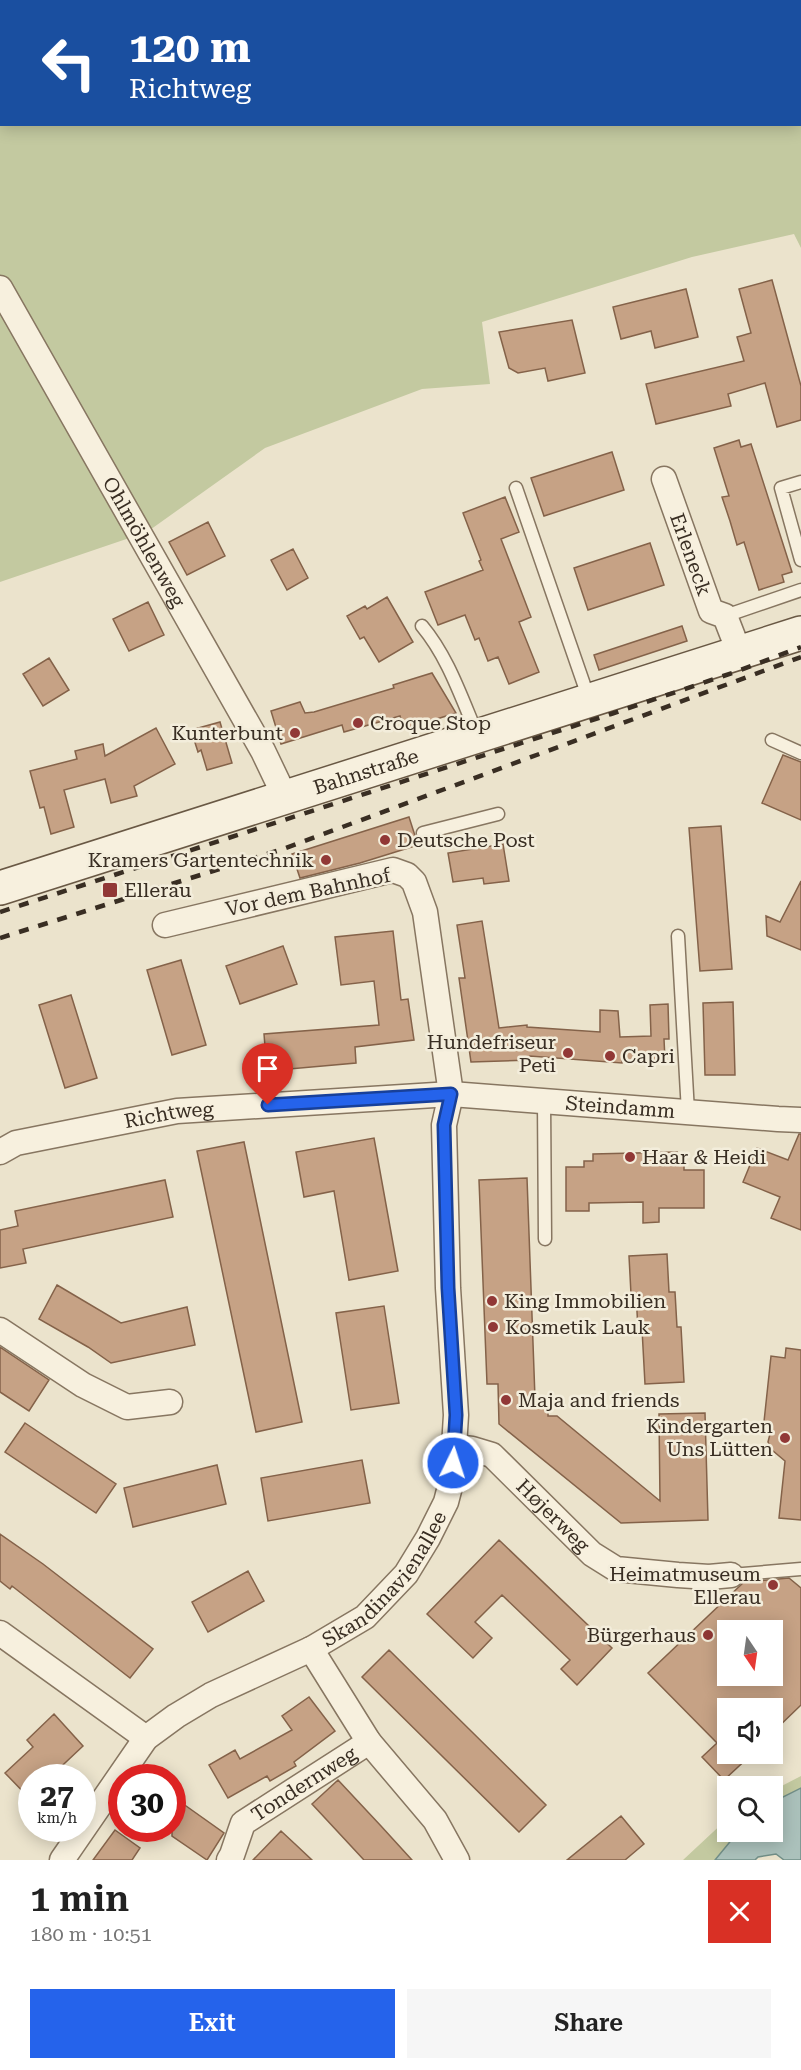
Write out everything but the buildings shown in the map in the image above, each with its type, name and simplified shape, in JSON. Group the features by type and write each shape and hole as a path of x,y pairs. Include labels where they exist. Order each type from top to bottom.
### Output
{"main road":[{"name":"Bahnstraße","path":"0,888 801,633"}],"street":[{"name":"Ohlmöhlenweg","path":"0,288 262,751 285,797"},
{"name":"Erleneck","path":"664,479 711,612 725,616 739,652"},
{"name":"Vor dem Bahnhof","path":"165,925 393,870 407,875 414,882 425,912 451,1094"},
{"name":"Steindamm","path":"451,1094 797,1118"},
{"name":"Richtweg","path":"0,1152 16,1143 177,1111 451,1094"},
{"name":"Skandinavienallee","path":"62,1860 146,1738 211,1695 311,1649 366,1617 406,1574 428,1538 446,1502 452,1479 456,1415 448,1288 444,1125 451,1094"},
{"path":"0,1330 83,1385 128,1407 170,1402"},
{"name":"Højerweg","path":"454,1447 492,1455 592,1554 616,1569 709,1577 731,1575"},
{"path":"0,1633 146,1738"},
{"name":"Tondernweg","path":"311,1649 369,1742 435,1820 457,1860"},
{"name":"Tondernweg","path":"229,1860 243,1823 369,1742"}],"lane":[{"path":"801,482 781,488 801,560"},
{"path":"516,488 589,700"},
{"path":"725,616 801,590"},
{"path":"422,626 434,640 449,668 477,735"},
{"path":"772,740 801,753"},
{"path":"423,833 498,814"},
{"path":"678,936 688,1112"},
{"path":"544,1101 545,1239"},
{"name":"Højerweg","path":"731,1575 801,1569"}],"green space":[{"path":"0,126 801,126 801,248 794,234 692,257 482,322 490,384 422,389 265,448 147,532 0,582"},
{"path":"801,1776 801,1788 783,1797 783,1785"},
{"path":"717,1828 717,1842 730,1842 715,1860 683,1860"}],"water":[{"path":"801,1788 801,1860 784,1860 776,1854 758,1857 755,1860 715,1860 730,1842 783,1842 783,1797"}],"railway":[{"path":"0,912 611,714 801,647"},
{"path":"0,938 283,849 801,657"}],"place":[{"name":"Croque Stop","path":"358,723"},
{"name":"Kunterbunt","path":"295,733"},
{"name":"Deutsche Post","path":"385,840"},
{"name":"Kramers Gartentechnik","path":"326,860"},
{"name":"Ellerau","path":"110,890"},
{"name":"Hundefriseur Peti","path":"568,1053"},
{"name":"Capri","path":"610,1056"},
{"name":"Haar & Heidi","path":"630,1157"},
{"name":"King Immobilien","path":"492,1301"},
{"name":"Kosmetik Lauk","path":"493,1327"},
{"name":"Maja and friends","path":"506,1400"},
{"name":"Kindergarten Uns Lütten","path":"785,1438"},
{"name":"Heimatmuseum Ellerau","path":"773,1585"},
{"name":"Bürgerhaus","path":"708,1635"}],"route":[{"path":"268,1105 451,1094 444,1125 448,1288 456,1415 453,1463"}]}
